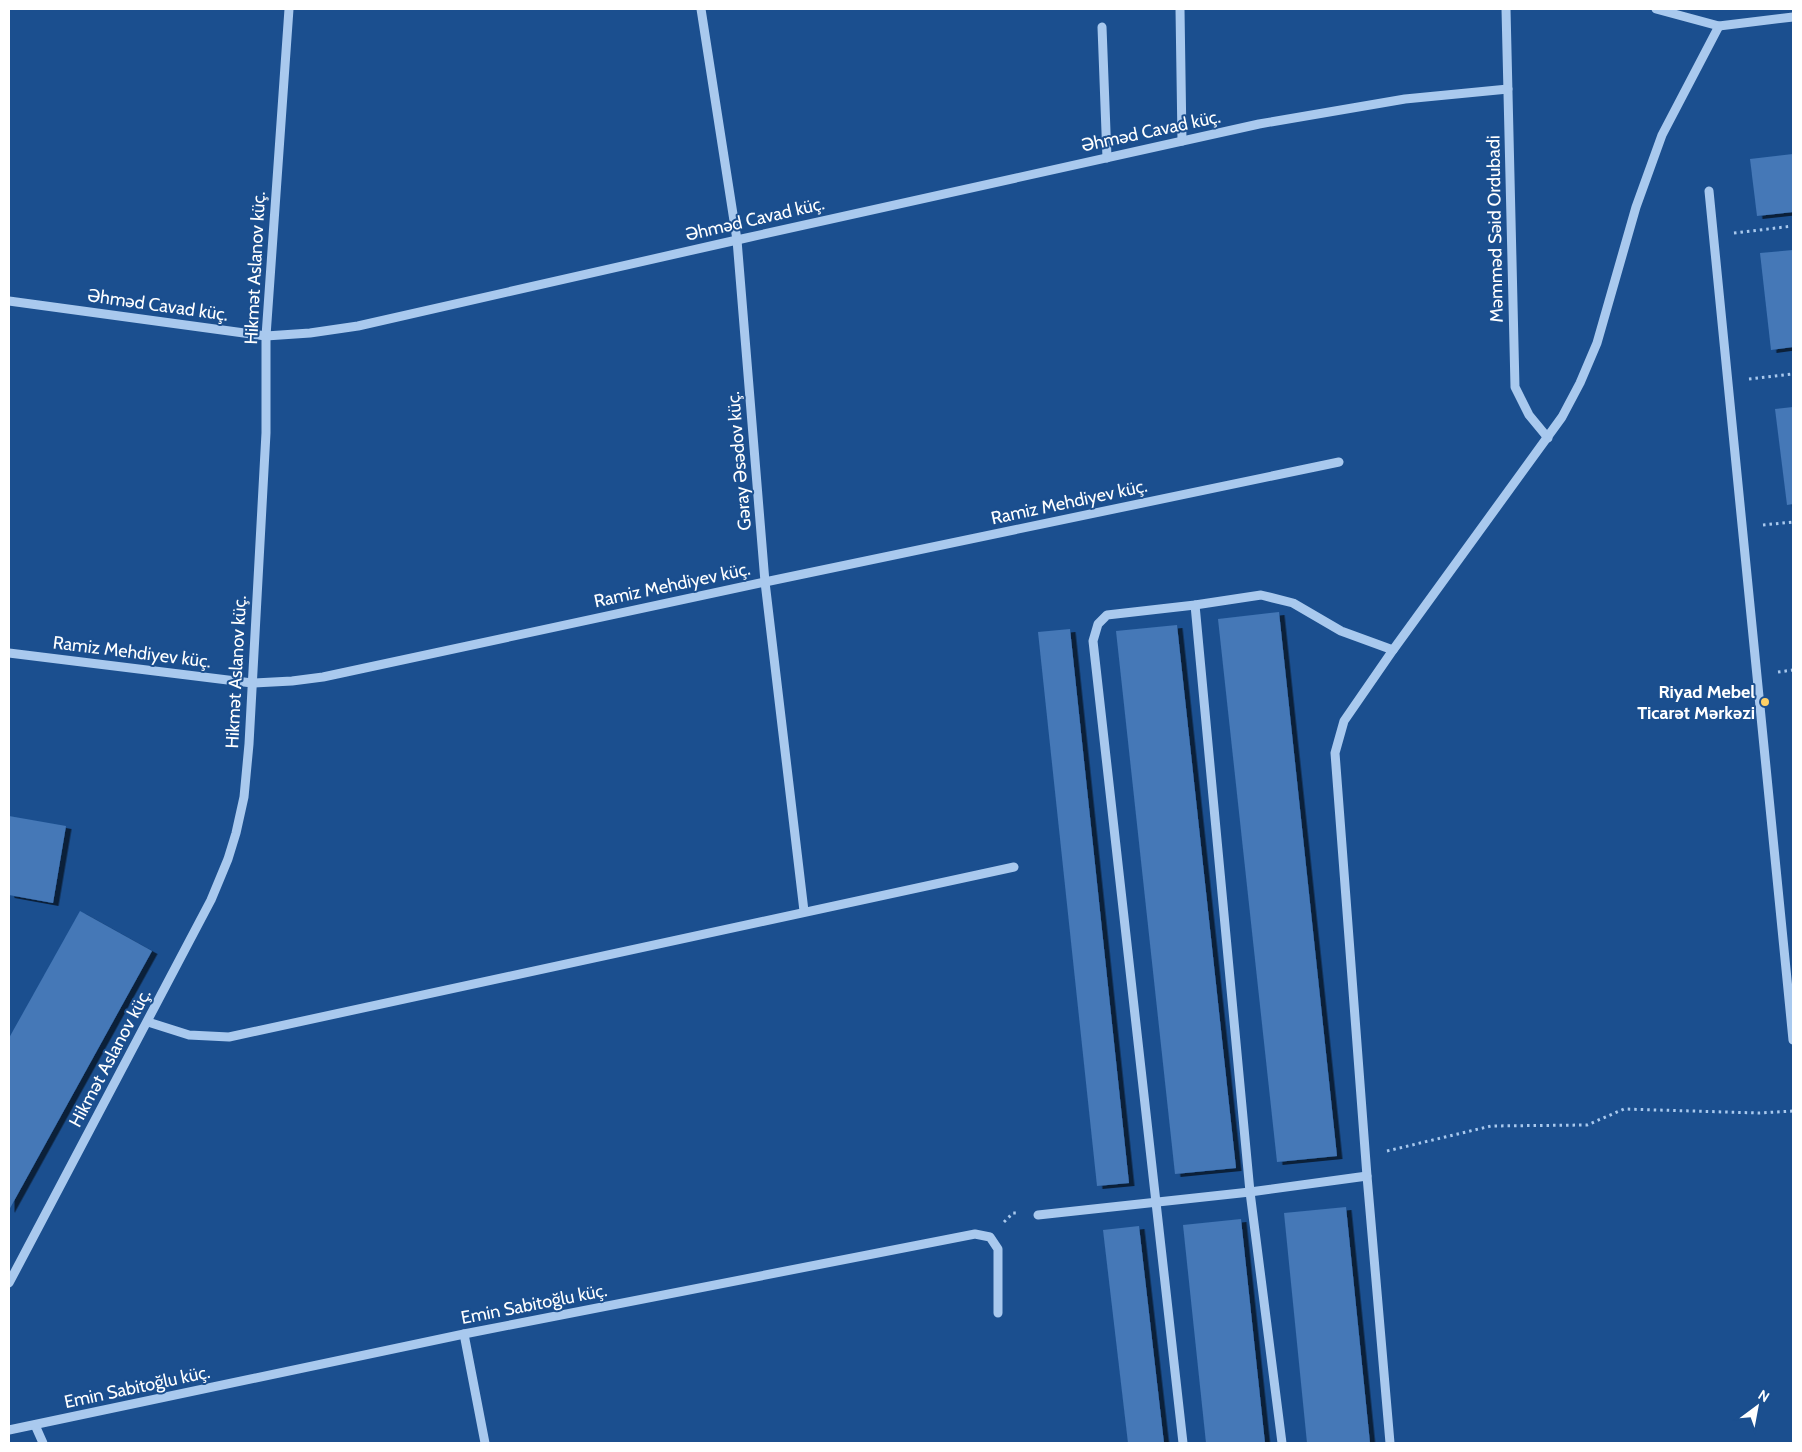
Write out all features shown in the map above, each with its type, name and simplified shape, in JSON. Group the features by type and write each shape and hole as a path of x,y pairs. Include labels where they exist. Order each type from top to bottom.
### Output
{"street":[{"name":"Hikmət Aslanov küç.","path":"9,1283 211,900 228,859 236,833 245,788 250,744 266,433 266,336 289,9"},
{"name":"Gəray Əsədov küç.","path":"701,9 737,240 766,582 804,911"},
{"path":"1180,9 1182,141"},
{"name":"Məmməd Səid Ordubadi","path":"1506,9 1515,387 1529,415 1548,438"},
{"path":"1656,9 1719,26 1793,17"},
{"path":"1390,1443 1367,1176 1335,753 1344,721 1393,650 1548,438 1580,384 1597,343 1636,207 1662,135 1719,26"},
{"path":"1102,27 1107,158"},
{"name":"Əhməd Cavad küç.","path":"9,301 266,336 310,333 358,326 1259,124 1404,99 1508,88"},
{"path":"1709,191 1793,1040"},
{"name":"Ramiz Mehdiyev küç.","path":"9,653 252,684 323,677 1339,462"},
{"path":"1183,1443 1093,641 1098,624 1107,614 1194,605 1261,595 1293,603 1341,631 1393,650"},
{"path":"1194,605 1250,1192 1282,1443"},
{"path":"148,1022 189,1035 229,1037 1014,867"},
{"path":"1038,1215 1250,1192 1367,1176"},
{"name":"Emin Sabitoğlu küç.","path":"9,1430 464,1334 975,1234 990,1237"},
{"path":"990,1237 998,1249 998,1313"},
{"path":"464,1334 485,1443"},
{"path":"35,1425 43,1443"}],"path":[{"path":"1714,235 1793,226"},
{"path":"1728,382 1793,374"},
{"path":"1743,528 1793,522"},
{"path":"1367,1176 1386,1151 1491,1126 1587,1124 1624,1108 1759,1113 1793,1111"},
{"path":"990,1237 1013,1213 1038,1215"}],"building":[{"path":"1793,154 1793,212 1757,216 1750,159"},
{"path":"1793,250 1793,347 1771,350 1760,253"},
{"path":"1793,407 1793,504 1787,505 1775,409"},
{"path":"1279,612 1337,1156 1277,1162 1218,619"},
{"path":"1177,625 1236,1168 1175,1174 1116,631"},
{"path":"1070,629 1129,1183 1097,1186 1038,632"},
{"path":"9,816 66,826 53,903 9,895"},
{"path":"80,911 152,951 9,1210 9,1038"},
{"path":"1346,1207 1370,1443 1307,1443 1284,1213"},
{"path":"1241,1219 1265,1443 1206,1443 1183,1225"},
{"path":"1139,1226 1164,1443 1128,1443 1103,1230"}],"place":[{"name":"Riyad Mebel Ticarət Mərkəzi","path":"1765,702"}]}
